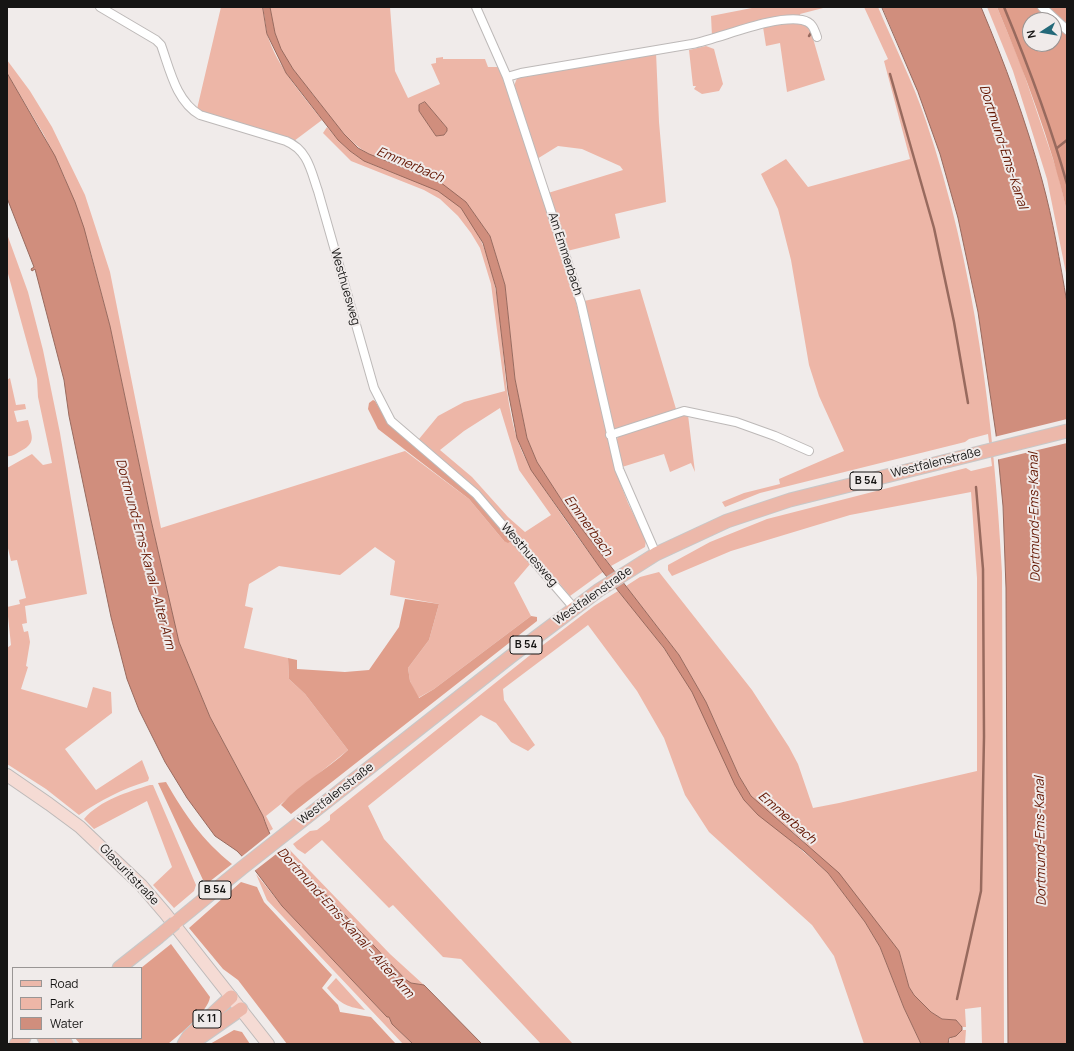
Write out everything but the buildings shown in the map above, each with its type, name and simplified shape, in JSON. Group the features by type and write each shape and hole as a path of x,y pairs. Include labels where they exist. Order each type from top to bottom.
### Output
{"main road":[{"name":"Westfalenstraße","path":"120,967 242,868 574,608 632,568 656,554 705,530 767,507 1067,431"},
{"name":"Glasuritstraße","path":"7,775 70,819 120,864 153,898 231,997"},
{"name":"K 11","path":"184,1044 189,1036 231,997 268,1044"},
{"name":"K 11","path":"191,1044 241,1009"}],"street":[{"name":"Westhuesweg","path":"100,7 156,40 161,45 179,93 191,109 200,114 286,141 294,145 302,152 309,165 318,191 374,388 384,410 391,421 476,494 574,608"},
{"name":"Am Emmerbach","path":"476,7 507,77 581,303 610,435 624,482 656,554"},
{"path":"1042,7 1067,30"},
{"path":"507,77 521,73 693,44 742,30 788,20 802,20 809,22 812,25 817,37"},
{"path":"610,435 684,411 736,422 775,436 809,452"}],"green space":[{"path":"221,7 263,7 267,34 277,58 298,90 322,120 294,141 202,112 197,109"},
{"path":"270,7 390,7 395,71 408,98 440,84 431,64 436,63 436,58 485,59 488,67 500,67 558,241 576,302 616,472 628,503 646,540 645,547 611,566 572,516 537,462 527,438 515,379 505,285 490,236 466,202 369,154 345,135 288,61 277,39","holes":["425,102 447,128 444,135 436,136 419,111 419,105"]},
{"path":"757,7 827,7 800,14 801,17 712,36 711,16"},
{"path":"864,7 878,7 921,106 926,121 943,176 957,231 969,287 987,401 994,458 1002,573 1004,1044 982,1044 981,1007 965,1009 966,1027 962,1027 956,1020 942,1019 931,1012 914,995 909,987 899,951 803,840 764,809 751,796 739,776 706,702 679,655 626,586 640,577 659,572 752,690 789,747 798,764 813,808 977,771 977,578 971,492 850,515 731,551 672,576 668,570 668,565 710,542 767,519 966,468 971,471 992,466 988,434 969,439 965,442 760,493 725,507 722,502 744,493 780,484 779,479 844,451 819,396 809,365 791,260 778,209 761,174 786,159 808,187 910,159 884,61 888,59"},
{"path":"987,7 997,7 1021,65 1058,174 1067,212 1067,278 1047,179 1013,71"},
{"path":"793,22 806,25 810,28 825,80 787,92 780,43 766,46 763,27"},
{"path":"706,46 714,49 723,84 719,91 702,94 694,89 696,86 693,86 689,50"},
{"path":"656,52 659,122 666,202 615,214 620,238 567,251 548,193 623,170 620,166 582,149 558,146 537,159 513,88 518,76"},
{"path":"7,60 30,91 52,127 85,195 110,272 161,528 405,451 469,499 504,541 512,540 531,563 514,583 531,616 434,689 418,698 410,681 408,668 429,640 439,604 390,595 395,561 375,547 340,575 279,566 249,584 245,606 253,608 244,648 288,658 289,679 305,694 348,750 266,816 273,829 268,832 263,816 210,717 179,642 151,520 110,326 91,253 65,178 44,135 7,73"},
{"path":"327,127 344,146 365,161 430,186 453,200 462,209 478,235 489,262 496,290 510,409 517,438 527,461 540,482 603,572 570,596 521,538 469,482 419,439 438,416 464,402 505,391 491,284 480,248 458,216 440,199 424,190 351,161 323,133","holes":["500,408 519,470 551,515 525,532 508,517 472,477 440,450 464,431"]},
{"path":"7,234 28,292 43,350 60,433 87,594 25,606 27,623 22,624 24,632 28,631 30,642 26,666 28,667 21,689 87,708 93,687 111,692 112,713 65,749 96,790 142,760 149,778 148,781 112,795 79,815 46,789 7,764 7,648 11,645 7,607 20,604 19,600 26,598 17,560 11,561 7,544 7,468 32,454 43,465 52,463 38,397 37,379 7,270"},
{"path":"640,289 676,409 617,429 613,428 584,301"},
{"path":"10,378 16,405 25,404 26,409 14,411 17,422 28,420 32,439 29,446 25,449 13,455 7,456 7,380"},
{"path":"676,415 688,415 695,472 691,463 670,472 664,454 622,467 616,441 618,437 622,434"},
{"path":"618,591 657,640 692,691 706,718 730,774 744,800 828,873 865,922 880,947 904,1008 921,1044 864,1044 834,956 812,925 709,832 685,795 664,738 637,691 588,625 503,689 504,700 535,745 528,751 511,742 496,723 481,715 368,806 384,839 573,1044 541,1044 461,959 443,957 393,905 389,908 322,840 305,854 297,849 293,844 310,831 317,830 330,820 330,815 539,648 594,606"},
{"path":"153,785 196,885 194,891 174,908 153,885 172,867 147,801 94,829 84,819 91,812 106,802"},
{"path":"287,847 390,954 424,985 411,983 405,979 296,861 283,851"},
{"path":"256,874 282,906 387,1017 389,1017 393,1025 413,1044 403,1044 267,900"},
{"path":"336,978 365,1010 343,1004 327,988"},
{"path":"962,1030 966,1030 965,1044 948,1044 951,1037 956,1036"}],"shaded area":[{"path":"997,7 1067,7 1067,212 1061,186 1045,134"},
{"path":"373,400 388,421 474,495 512,540 508,543 504,541 469,499 378,429 368,409 369,403"},
{"path":"405,599 439,604 429,640 408,668 410,681 419,698 434,689 531,616 537,617 537,621 291,814 281,805 288,797 348,750 305,694 289,679 288,658 297,660 297,669 345,672 369,670 399,627"},
{"path":"166,782 180,805 203,836 232,864 209,882 203,880 158,783"},
{"path":"241,882 257,887 264,902 332,975 322,988 338,1005 340,1012 371,1017 396,1044 287,1044 238,980 223,969 189,928"},
{"path":"171,944 210,997 208,1003 199,1016 168,1044 80,1044 76,1039 142,1039 142,967"},
{"path":"234,1030 242,1032 250,1044 210,1044"}],"water":[{"path":"263,7 270,7 275,33 281,49 293,69 344,134 358,148 369,154 440,182 466,202 490,236 505,285 515,379 527,438 537,462 572,516 679,655 706,702 739,776 751,796 839,873 899,951 909,987 914,995 931,1012 942,1019 956,1020 962,1027 962,1030 956,1036 949,1038 948,1044 921,1044 904,1008 880,947 865,922 828,873 804,851 758,815 744,800 735,785 692,692 664,648 603,572 531,470 517,438 508,391 496,288 483,243 461,208 438,191 364,161 338,140 286,73 267,34"},
{"name":"Dortmund-Ems-Kanal","path":"882,7 981,7 1014,93 1036,158 1050,210 1062,272 1067,303 1067,1044 1008,1044 1006,588 1003,506 996,434 978,312 958,218 940,154 918,92"},
{"name":"Dortmund-Ems-Kanal – Alter Arm","path":"7,73 55,156 75,202 84,228 110,326 151,520 179,642 210,717 263,816 270,835 279,847 296,861 405,979 411,983 424,985 482,1044 413,1044 392,1024 389,1017 387,1017 282,906 254,869 237,851 215,836 187,798 165,762 139,710 127,679 111,617 69,416 64,380 35,269 32,271 31,269 34,267 7,198"},
{"path":"425,102 447,128 444,135 436,136 419,111 419,105"}],"pier":[{"path":"1067,419 1067,443 996,460 994,437"},
{"path":"271,833 284,848 253,872 240,858"}],"waterway":[{"path":"1004,7 1038,94 1067,184"},
{"path":"809,36 813,30"},
{"path":"890,74 934,228 954,322 968,403"},
{"path":"1057,148 1067,140"},
{"path":"957,999 981,891 984,737 983,569 976,487"}],"water label":[{"name":"Emmerbach","path":"410,165"},
{"name":"Emmerbach","path":"588,526"},
{"name":"Emmerbach","path":"787,818"}]}
